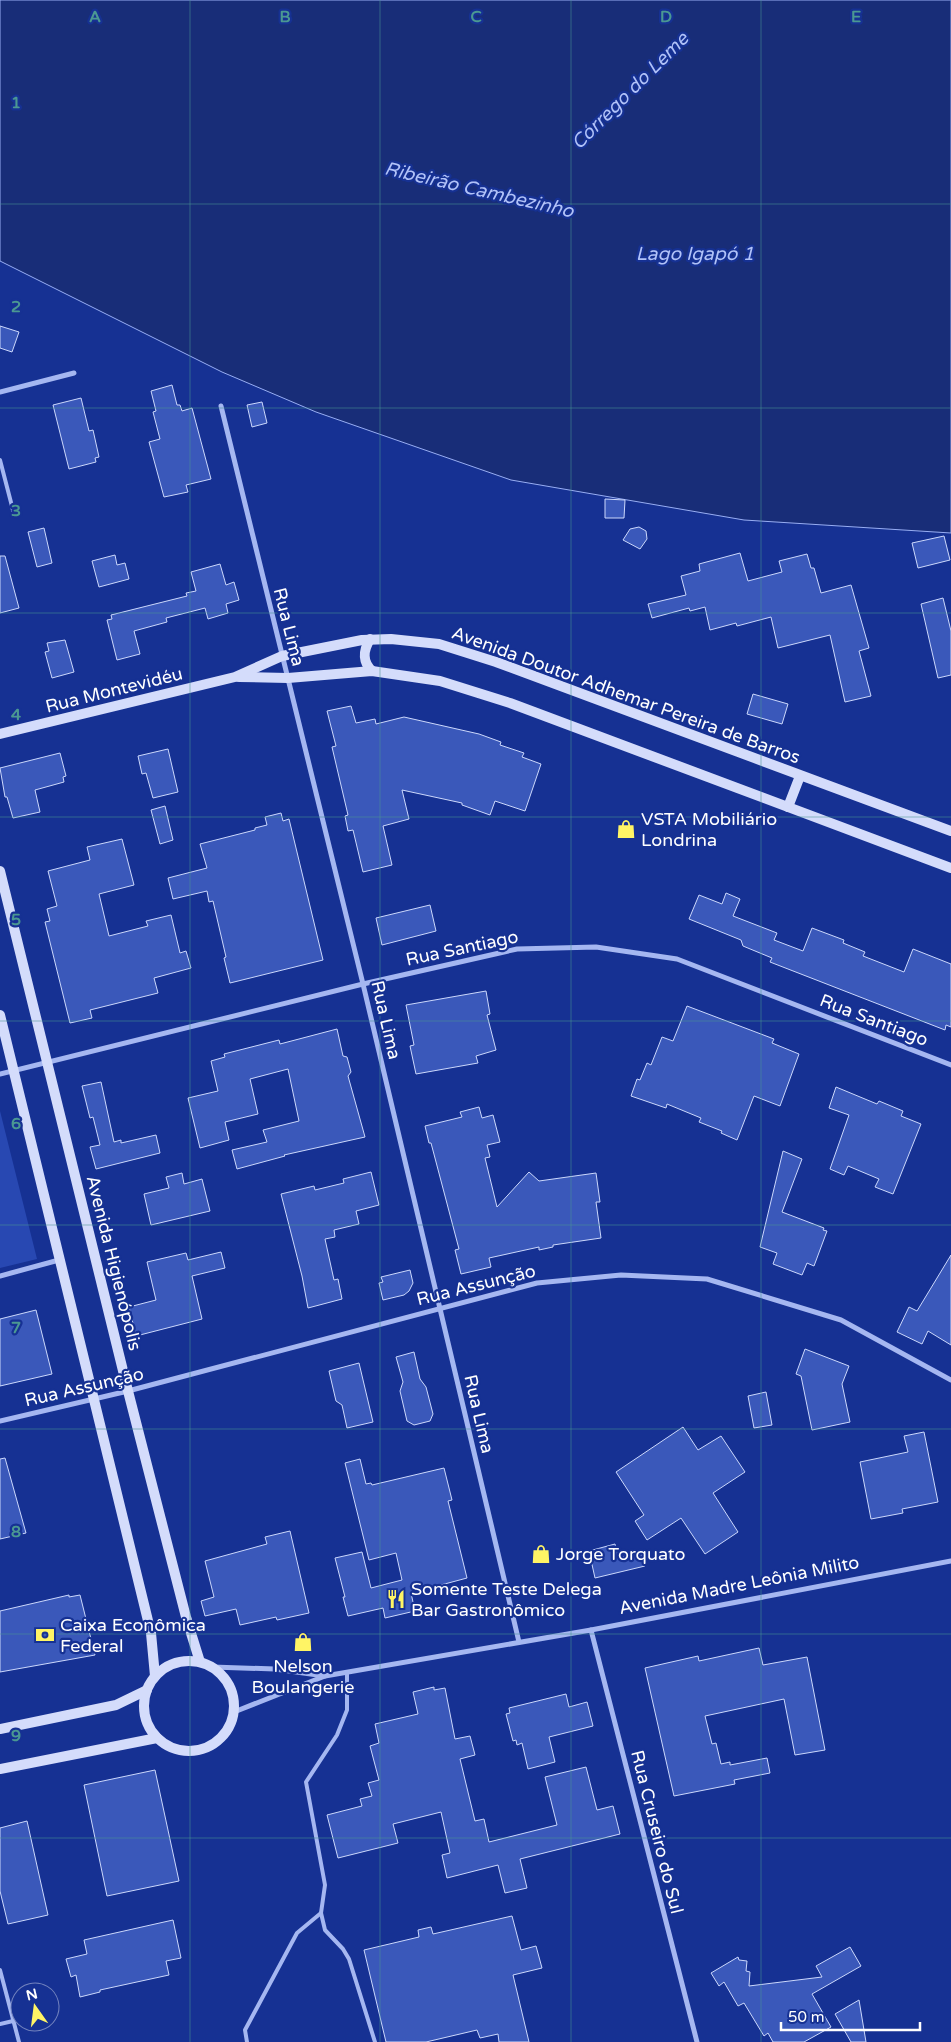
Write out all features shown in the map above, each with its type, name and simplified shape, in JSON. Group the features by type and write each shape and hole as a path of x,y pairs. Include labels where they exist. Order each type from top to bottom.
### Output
{"main road":[{"name":"Avenida Doutor Adhemar Pereira de Barros","path":"282,656 370,639 391,639 439,644 477,656 951,831"},
{"path":"370,639 364,654 367,666 372,671"},
{"name":"Rua Montevidéu","path":"0,734 235,677 282,656"},
{"path":"288,678 372,671 440,682 510,703 951,868"},
{"name":"Rua Montevidéu","path":"235,677 288,678"},
{"path":"788,807 800,776"},
{"name":"Avenida Higienópolis","path":"0,871 128,1391 186,1617 200,1662"},
{"path":"0,1015 151,1634 155,1676"},
{"path":"200,1662 212,1667 222,1675 230,1686 234,1698 234,1712 230,1726 210,1746 182,1751 169,1746 157,1738 149,1728 145,1716 146,1690 155,1676 164,1668 176,1663 200,1662"},
{"path":"0,1729 116,1705 146,1690"},
{"path":"0,1769 157,1738"}],"street":[{"path":"0,392 74,373"},
{"name":"Rua Lima","path":"222,406 363,984 519,1642"},
{"name":"Rua Santiago","path":"0,1074 363,984 516,949 596,947 677,959 951,1065"},
{"path":"0,1276 59,1260"},
{"name":"Rua Assunção","path":"0,1421 128,1391 439,1308 547,1282 621,1275 707,1279 841,1320 951,1380"},
{"name":"Avenida Madre Leônia Milito","path":"234,1712 325,1676 591,1630 951,1561"},
{"name":"Rua Cruseiro do Sul","path":"591,1630 697,2042"},
{"name":"Avenida Madre Leônia Milito","path":"212,1667 275,1670 325,1676"}],"lane":[{"path":"0,460 14,514"},
{"path":"347,1672 347,1710 337,1735 306,1782 325,1885 321,1913 326,1930 343,1949 349,1959 375,2042"},
{"path":"246,2042 245,2030 296,1933 321,1913"},
{"path":"0,1970 10,2007"}],"shaded area":[{"path":"0,1111 37,1259 0,1268"}],"water":[{"name":"Lago Igapó 1","path":"0,0 951,0 951,533 744,520 511,480 316,412 222,372 0,261"}],"building":[{"path":"0,326 19,332 12,352 0,348"},
{"path":"172,385 177,405 180,405 182,411 192,408 211,479 186,485 188,492 164,497 149,442 160,439 153,412 156,411 151,391"},
{"path":"81,398 89,431 93,430 99,457 95,458 96,462 69,469 53,405"},
{"path":"262,402 267,423 252,427 247,405"},
{"path":"605,499 625,500 624,518 605,518"},
{"path":"639,527 646,531 647,539 640,549 623,540 630,529"},
{"path":"44,528 52,563 37,567 28,532"},
{"path":"944,536 950,560 918,568 912,543"},
{"path":"740,553 748,581 782,572 779,561 807,554 811,568 814,568 821,593 851,585 869,648 859,651 871,696 845,702 830,635 778,648 771,617 737,626 736,623 710,630 705,607 690,611 689,608 652,618 648,604 686,595 681,576 700,571 699,564"},
{"path":"115,555 117,565 125,563 129,579 99,587 92,561"},
{"path":"0,556 5,556 19,608 0,613"},
{"path":"220,564 226,585 234,582 239,600 226,604 228,613 208,619 205,608 166,618 167,622 134,631 140,654 117,660 107,620 112,619 111,615 187,596 186,593 196,591 191,572"},
{"path":"943,598 951,631 951,675 938,678 921,604"},
{"path":"65,640 74,672 52,678 45,652 49,651 47,643"},
{"path":"753,694 788,704 782,724 747,714"},
{"path":"351,706 356,723 375,719 376,724 404,717 479,734 501,742 500,745 524,753 522,757 541,764 525,811 495,801 490,815 462,805 462,803 402,790 409,819 383,826 392,865 363,872 353,830 348,831 345,816 348,815 332,747 336,746 327,711"},
{"path":"168,749 178,792 153,798 146,773 142,774 138,756"},
{"path":"60,753 66,776 63,777 64,782 35,790 40,812 13,818 7,797 5,797 0,768"},
{"path":"165,806 173,840 160,844 151,810"},
{"path":"281,813 283,821 289,819 323,960 230,983 213,901 209,902 207,891 173,899 168,878 207,868 200,844 255,830 255,828 267,825 265,817"},
{"path":"122,839 134,885 99,894 109,936 148,926 146,921 171,915 180,953 186,951 191,968 154,978 158,993 90,1010 92,1018 70,1023 45,922 50,921 47,909 57,906 48,871 90,860 87,847"},
{"path":"726,893 740,899 733,916 777,933 774,940 803,951 812,928 844,940 843,943 865,952 863,956 904,972 913,949 951,964 951,1027 946,1025 945,1030 770,962 772,958 743,946 741,940 689,919 699,895 722,904"},
{"path":"430,905 436,931 382,945 376,918"},
{"path":"486,991 490,1014 487,1015 496,1050 476,1056 478,1063 416,1074 410,1046 414,1045 406,1005"},
{"path":"687,1006 774,1039 772,1043 799,1054 780,1106 754,1096 737,1140 721,1133 722,1131 699,1122 701,1118 667,1104 666,1108 631,1096 637,1079 640,1080 647,1063 651,1065 662,1037 673,1041"},
{"path":"337,1029 343,1056 347,1057 351,1072 348,1076 365,1137 284,1155 237,1169 232,1150 267,1142 263,1130 299,1121 288,1069 250,1079 258,1114 225,1122 229,1140 200,1148 188,1098 218,1091 211,1061 225,1057 224,1054 279,1040 280,1044"},
{"path":"101,1082 114,1142 121,1140 121,1143 156,1135 160,1153 96,1169 90,1147 100,1145 93,1117 90,1118 82,1086"},
{"path":"836,1087 877,1104 879,1101 903,1111 901,1116 921,1124 893,1194 875,1187 879,1179 848,1166 844,1175 830,1169 849,1115 829,1108"},
{"path":"479,1107 482,1118 493,1115 500,1142 487,1145 490,1157 485,1158 497,1207 529,1172 539,1181 596,1173 600,1202 596,1202 601,1238 553,1245 553,1247 539,1250 539,1247 489,1258 491,1267 461,1274 455,1250 459,1249 425,1126 462,1117 460,1112"},
{"path":"783,1151 802,1159 782,1212 824,1228 823,1230 827,1231 814,1266 807,1263 802,1275 773,1264 777,1253 760,1247"},
{"path":"371,1172 379,1205 356,1211 359,1224 334,1230 335,1237 325,1239 334,1280 338,1279 342,1299 308,1308 302,1276 281,1194 314,1186 315,1190 344,1183 343,1179"},
{"path":"182,1173 184,1184 202,1179 210,1211 151,1225 144,1194 169,1188 166,1177"},
{"path":"221,1252 225,1268 192,1276 202,1319 136,1336 129,1307 156,1300 147,1262 186,1253 188,1260"},
{"path":"951,1255 951,1345 928,1331 922,1344 897,1332 909,1307 917,1311"},
{"path":"410,1270 413,1283 409,1291 404,1295 383,1300 379,1283 383,1282 381,1277"},
{"path":"36,1310 52,1374 0,1386 0,1319"},
{"path":"805,1349 849,1366 842,1384 850,1422 812,1430 801,1376 796,1374"},
{"path":"414,1352 420,1379 426,1387 433,1414 430,1421 414,1425 407,1421 400,1391 403,1382 396,1357"},
{"path":"359,1363 373,1422 347,1428 342,1405 336,1401 329,1371"},
{"path":"766,1392 772,1425 754,1428 748,1396"},
{"path":"683,1427 698,1450 721,1436 745,1472 713,1493 738,1532 705,1554 681,1518 647,1540 635,1521 644,1515 616,1472"},
{"path":"924,1432 938,1502 902,1509 903,1513 871,1519 860,1462 908,1452 904,1436"},
{"path":"5,1458 26,1533 0,1539 0,1459"},
{"path":"360,1459 366,1484 371,1483 372,1485 444,1468 452,1500 448,1501 467,1578 411,1593 415,1611 385,1618 383,1608 348,1616 335,1558 362,1552 371,1588 402,1580 396,1553 369,1560 345,1463"},
{"path":"290,1531 309,1613 277,1620 276,1617 240,1625 236,1609 205,1616 201,1601 214,1597 205,1561 267,1544 265,1537"},
{"path":"615,1544 618,1558 641,1552 645,1566 595,1578 589,1551"},
{"name":"Caixa Econômica Federal","path":"69,1595 69,1597 80,1595 95,1655 0,1672 0,1611"},
{"path":"759,1648 763,1665 807,1657 825,1750 795,1755 784,1699 705,1716 712,1744 716,1743 721,1764 730,1762 730,1765 767,1758 770,1773 734,1780 735,1784 674,1796 645,1668 698,1656 699,1661"},
{"path":"434,1687 434,1690 445,1688 455,1739 470,1736 475,1755 460,1759 475,1821 484,1819 489,1842 557,1825 545,1777 586,1767 597,1810 613,1806 620,1834 520,1859 527,1888 505,1893 498,1865 447,1878 442,1855 450,1853 441,1812 393,1824 398,1843 338,1858 327,1815 362,1806 360,1799 372,1796 368,1783 379,1780 370,1746 379,1743 375,1724 418,1714 413,1692"},
{"path":"566,1694 569,1707 587,1702 593,1726 549,1737 555,1762 528,1769 522,1743 517,1745 516,1740 513,1741 506,1714 510,1713 509,1708"},
{"path":"155,1770 179,1881 107,1896 84,1785"},
{"path":"27,1821 48,1915 8,1924 0,1891 0,1828"},
{"path":"512,1916 521,1950 536,1946 542,1968 513,1975 529,2042 499,2042 498,2034 480,2038 477,2030 426,2042 386,2042 364,1950 419,1937 418,1930 431,1927 433,1934"},
{"path":"173,1920 181,1958 166,1961 169,1975 100,1990 100,1992 80,1997 76,1975 71,1977 66,1959 87,1954 84,1940"},
{"path":"850,1947 861,1966 812,1994 831,2027 804,2042 773,2042 768,2033 764,2036 744,2003 738,2006 724,1982 719,1986 711,1973 738,1957 739,1960 747,1961 746,1971 750,1972 749,1986 822,1977 816,1966"},
{"path":"859,2000 866,2042 851,2042 835,2014"}],"place":[{"name":"VSTA Mobiliário Londrina","path":"626,829"},
{"name":"Jorge Torquato","path":"541,1554"},
{"name":"Somente Teste Delega Bar Gastronômico","path":"396,1599"},
{"name":"Caixa Econômica Federal","path":"45,1635"},
{"name":"Nelson Boulangerie","path":"303,1642"}],"water label":[{"name":"Córrego do Leme","path":"630,91"},
{"name":"Ribeirão Cambezinho","path":"479,190"}]}
